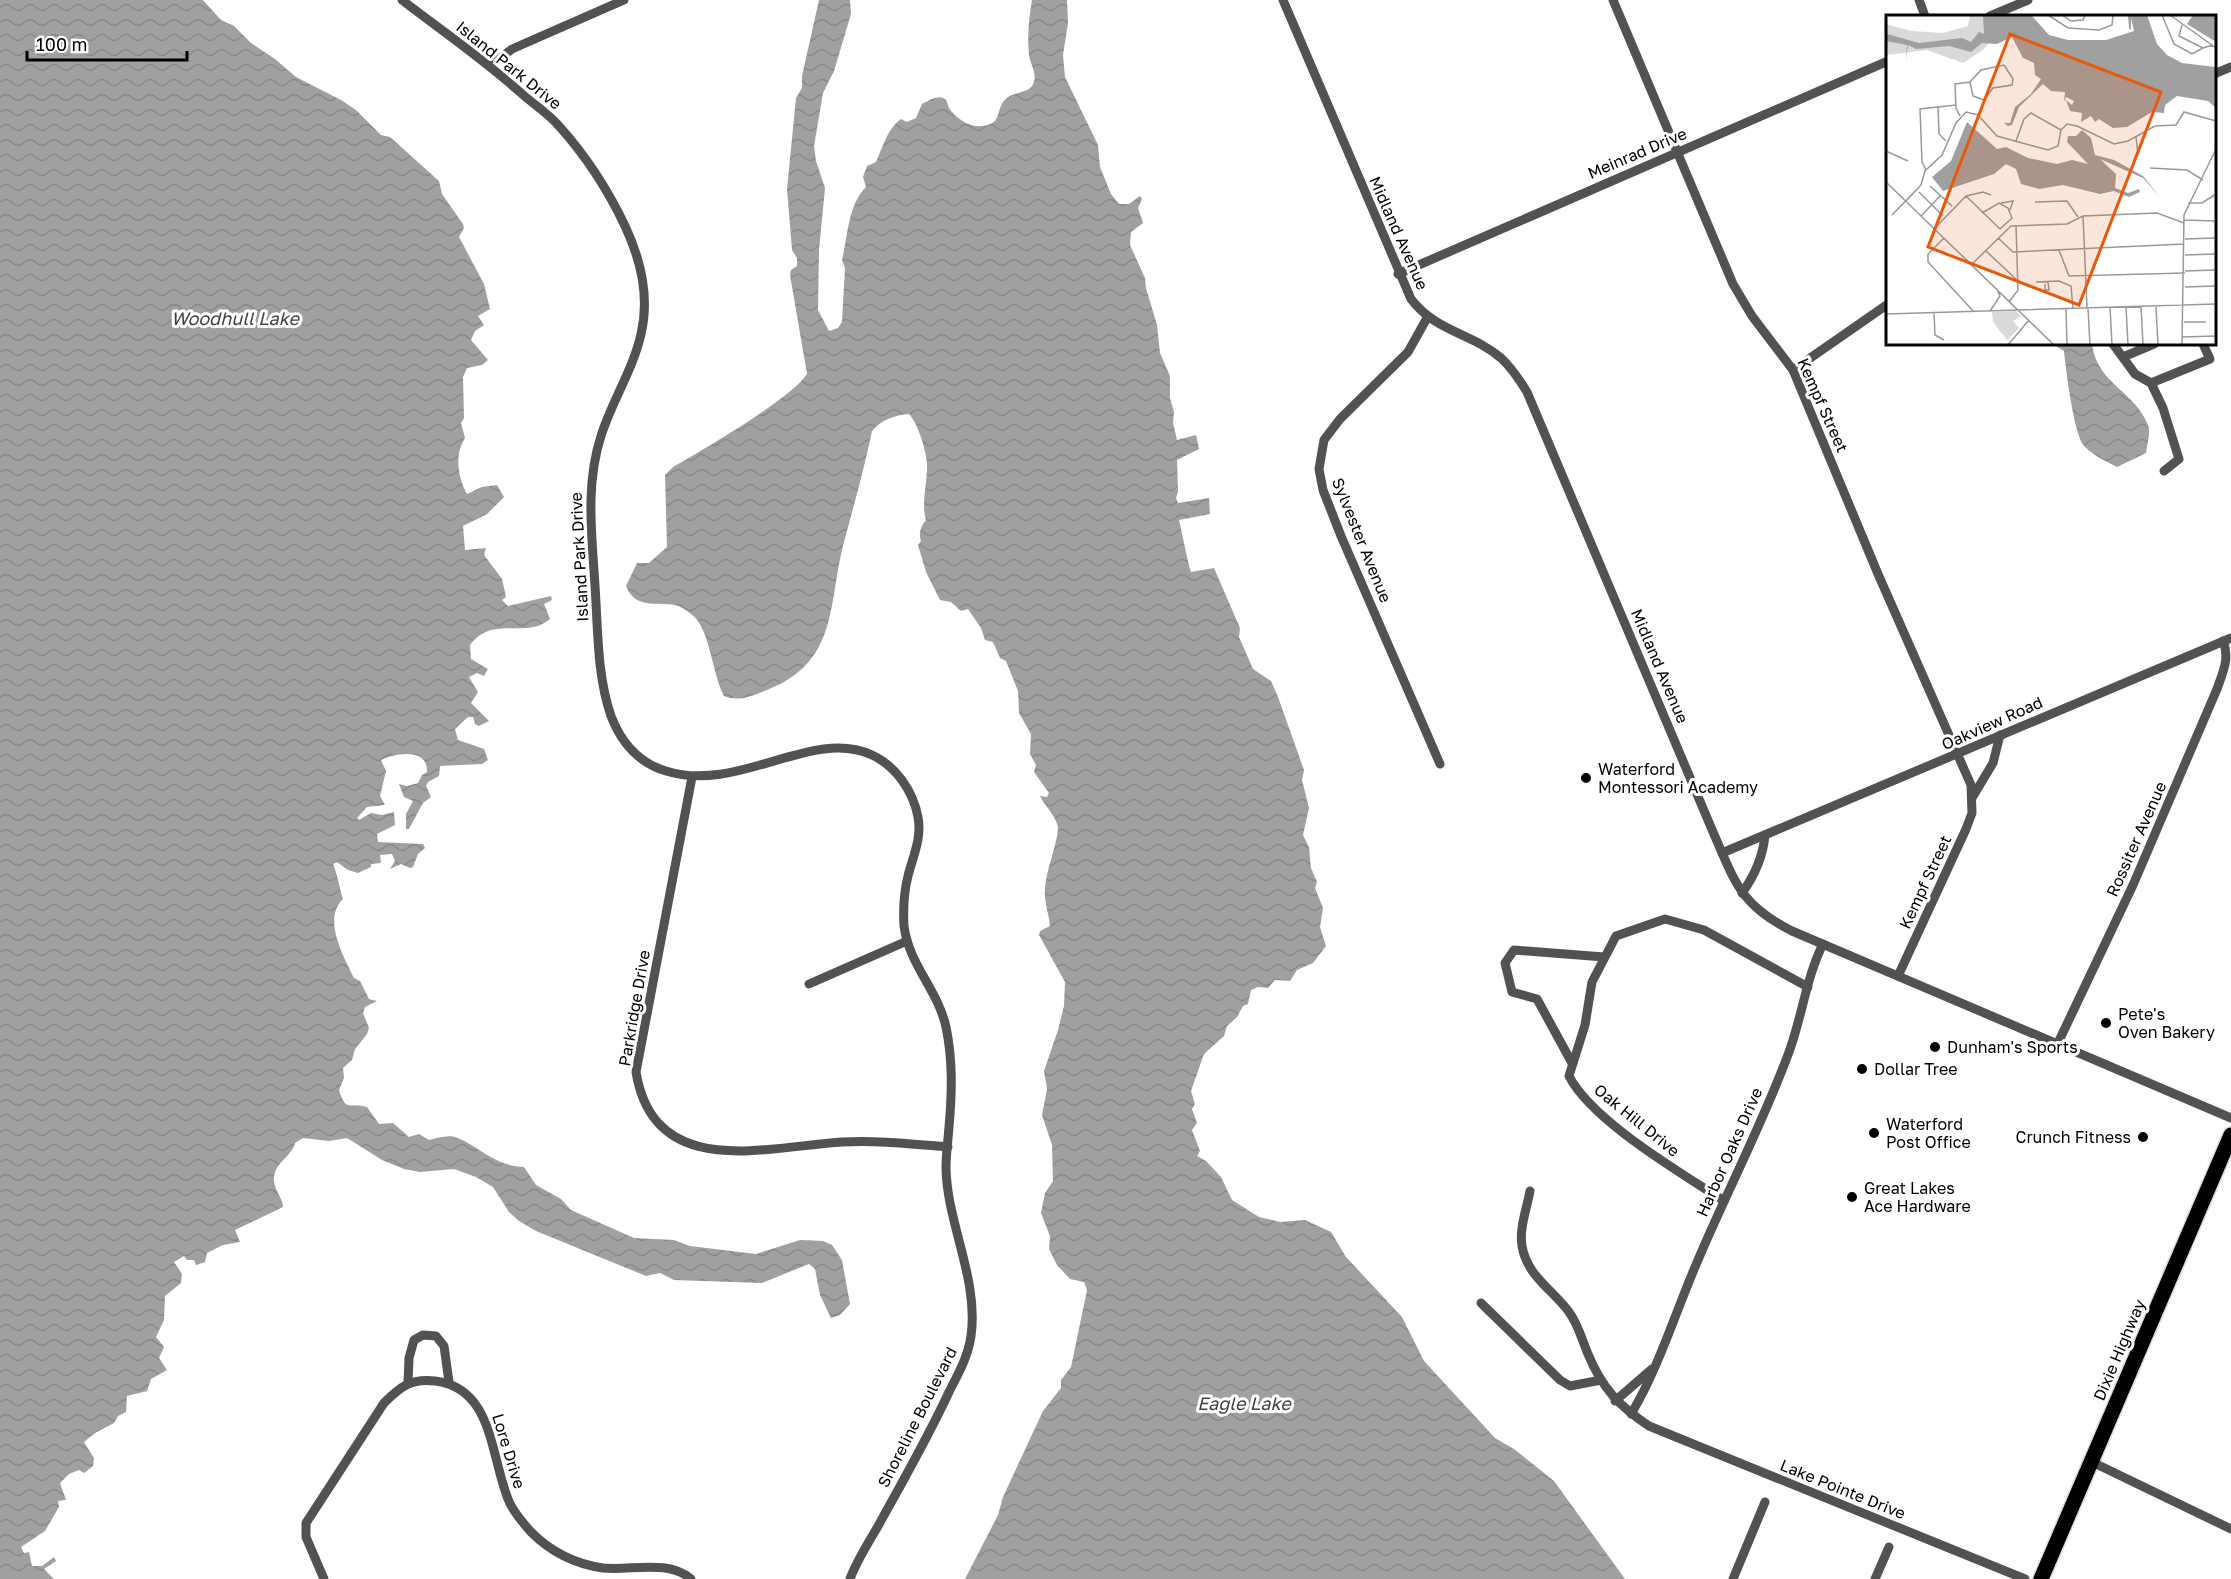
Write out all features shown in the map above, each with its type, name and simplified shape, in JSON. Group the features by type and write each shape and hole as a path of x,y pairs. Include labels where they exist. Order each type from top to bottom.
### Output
{"main road":[{"name":"Dixie Highway","path":"2042,1579 2231,1135"}],"street":[{"name":"Island Park Drive","path":"402,0 490,66 556,122 591,165 622,222 641,268 645,289 643,329 621,391 602,432 590,490 599,644 607,699 612,718 621,736 636,756 653,767 692,777"},
{"path":"490,66 512,49 624,0"},
{"name":"Midland Avenue","path":"1283,0 1398,274 1411,299 1427,318 1500,357 1516,373 1527,392 1722,853 1742,893 1766,918 2231,1118"},
{"name":"Kempf Street","path":"1613,0 1733,284 1747,309 1793,370 1971,785 1972,813 1966,829 1898,976"},
{"path":"1919,0 1925,15"},
{"path":"1992,15 2028,0"},
{"name":"Meinrad Drive","path":"1398,274 1886,61"},
{"path":"2216,73 2231,67"},
{"path":"1793,370 1886,305"},
{"name":"Sylvester Avenue","path":"1427,318 1407,352 1340,420 1324,440 1319,469 1323,490 1341,536 1440,764"},
{"path":"2114,345 2135,374 2151,382 2163,408 2179,459 2164,471"},
{"path":"2123,357 2152,345"},
{"path":"2151,382 2210,359 2203,345"},
{"name":"Oakview Road","path":"1722,853 2227,640"},
{"name":"Rossiter Avenue","path":"2057,1045 2133,885 2217,689 2226,666 2227,640"},
{"name":"Kempf Street","path":"1972,798 1993,763 2000,735"},
{"name":"Shoreline Boulevard","path":"692,777 728,775 821,749 854,750 872,755 904,781 914,800 919,820 920,835 903,900 907,941 912,960 940,1007 945,1022 953,1073 946,1167 969,1293 971,1336 966,1359 850,1579"},
{"name":"Parkridge Drive","path":"692,777 636,1072 649,1110 675,1138 697,1147 726,1152 856,1141 948,1147"},
{"path":"1742,893 1759,864 1764,851 1765,835"},
{"name":"Oak Hill Drive","path":"1724,1201 1663,1161 1606,1118 1576,1090 1569,1076 1585,1025 1592,982 1616,936 1665,919 1704,930 1770,963 1808,987"},
{"path":"809,984 907,941"},
{"name":"Harbor Oaks Drive","path":"1631,1413 1646,1389 1652,1369 1788,1056 1801,1019 1816,959 1823,944"},
{"path":"1572,1063 1537,999 1512,992 1505,963 1514,950 1604,957"},
{"name":"Lake Pointe Drive","path":"1530,1191 1522,1229 1525,1257 1539,1282 1571,1314 1594,1369 1615,1401 1649,1426 2025,1579"},
{"path":"1481,1303 1560,1380 1570,1386 1601,1380"},
{"path":"324,1579 310,1550 306,1537 306,1523 384,1403 400,1386 422,1380 448,1382 444,1346 436,1336 423,1335 414,1340 409,1358 408,1383"},
{"path":"1615,1401 1652,1369"},
{"name":"Lore Drive","path":"448,1382 466,1392 477,1402 508,1501 530,1531 548,1548 570,1560 603,1568 673,1569 691,1579"},
{"path":"2092,1462 2231,1529"},
{"path":"1733,1579 1765,1502"},
{"path":"1875,1579 1889,1547"}],"water":[{"name":"Woodhull Lake","path":"0,0 203,0 221,20 234,26 251,43 296,77 356,110 381,135 390,137 439,181 442,194 463,224 464,228 459,237 484,284 490,309 478,316 484,325 475,331 471,340 488,360 482,365 467,368 463,377 464,418 461,423 465,438 459,452 458,466 467,494 482,487 497,485 504,497 487,514 463,526 465,550 486,548 484,555 502,579 506,597 502,600 508,606 551,596 552,600 544,604 550,619 531,628 489,631 479,636 470,645 471,659 488,669 484,676 477,673 469,677 478,692 471,703 489,721 479,726 475,724 473,717 468,717 455,729 458,740 484,749 488,760 482,764 440,766 439,776 428,782 426,786 431,797 423,803 409,829 406,829 406,814 413,801 404,797 399,784 407,786 418,783 422,775 427,772 426,764 417,755 410,754 394,755 381,760 386,771 380,796 385,805 367,807 357,818 359,820 371,813 382,815 394,812 395,825 377,834 378,842 423,844 425,848 418,854 413,867 401,864 390,869 395,861 392,854 380,855 381,863 371,864 371,867 358,873 348,870 337,862 333,864 343,899 334,917 337,938 354,978 360,981 369,999 377,1001 365,1007 363,1013 369,1028 367,1034 355,1049 352,1060 343,1068 344,1078 339,1090 344,1102 349,1105 367,1107 379,1124 393,1123 409,1137 419,1134 429,1140 455,1137 496,1160 524,1167 536,1185 561,1199 571,1210 634,1238 674,1240 690,1246 756,1254 800,1240 823,1241 832,1245 842,1260 850,1304 840,1315 831,1318 820,1295 815,1269 809,1264 762,1283 674,1280 660,1273 646,1276 536,1231 509,1212 493,1187 476,1177 454,1169 420,1172 404,1169 382,1160 347,1138 329,1141 303,1138 295,1143 274,1174 274,1184 283,1207 235,1230 240,1242 223,1245 207,1253 205,1262 196,1265 194,1260 187,1260 184,1256 174,1262 182,1274 181,1283 165,1296 164,1320 156,1337 164,1347 159,1358 167,1370 151,1379 147,1391 127,1396 126,1412 118,1416 114,1423 84,1442 94,1458 93,1466 84,1473 79,1470 69,1474 60,1483 66,1500 58,1501 59,1507 45,1531 21,1547 24,1553 29,1552 32,1566 42,1566 54,1557 56,1561 44,1569 54,1579 0,1579"},
{"name":"Eagle Lake","path":"819,0 850,0 851,14 834,71 823,93 814,146 816,161 825,188 819,250 818,310 829,331 838,328 842,322 845,268 842,260 852,211 866,187 863,177 867,166 876,162 892,128 901,119 907,122 916,118 922,104 940,97 946,100 949,108 958,118 970,125 983,126 995,121 1004,101 1030,88 1034,82 1028,41 1032,0 1067,0 1068,23 1063,55 1065,77 1098,145 1100,167 1111,194 1119,204 1129,204 1140,196 1142,199 1138,208 1143,223 1131,232 1130,245 1145,278 1157,325 1160,353 1170,376 1170,398 1177,440 1196,435 1199,449 1177,460 1178,492 1176,498 1178,503 1209,498 1210,514 1179,520 1189,566 1191,572 1214,568 1240,628 1239,637 1253,669 1271,681 1278,697 1304,770 1302,780 1309,808 1303,835 1309,847 1311,868 1317,882 1315,888 1323,908 1320,927 1326,946 1313,963 1297,970 1290,981 1275,980 1268,988 1258,987 1251,990 1248,1004 1243,1006 1237,1017 1227,1026 1224,1036 1204,1054 1191,1091 1195,1104 1192,1109 1197,1123 1192,1130 1200,1151 1197,1156 1206,1161 1221,1177 1232,1200 1259,1217 1280,1222 1305,1220 1331,1232 1346,1257 1402,1317 1424,1361 1495,1438 1514,1449 1554,1481 1625,1579 965,1579 998,1515 1003,1497 1043,1411 1061,1388 1061,1380 1071,1367 1087,1290 1084,1282 1070,1279 1057,1265 1049,1249 1050,1236 1041,1213 1045,1193 1053,1181 1052,1145 1042,1115 1047,1089 1044,1071 1064,1006 1065,982 1039,935 1040,931 1050,926 1045,889 1058,829 1056,820 1040,796 1047,797 1049,793 1034,772 1036,765 1030,754 1031,734 1019,713 1018,691 1006,661 1000,658 993,642 985,640 981,628 968,609 961,611 951,602 940,600 926,572 918,545 921,541 920,530 926,520 924,501 927,462 919,432 909,414 889,419 872,431 843,546 826,630 807,664 790,678 745,698 724,696 716,676 707,640 697,620 677,606 640,601 630,593 626,586 637,563 649,563 667,547 665,475 673,467 765,410 807,374 790,275 791,270 797,266 797,258 792,250 787,189 796,98 802,88 802,76"},
{"path":"2054,345 2092,345 2095,358 2101,369 2142,413 2148,425 2146,453 2117,467 2085,447 2073,412 2064,351"}],"place":[{"name":"Waterford Montessori Academy","path":"1586,778"},
{"name":"Pete's Oven Bakery","path":"2106,1023"},
{"name":"Dunham's Sports","path":"1935,1047"},
{"name":"Dollar Tree","path":"1862,1069"},
{"name":"Waterford Post Office","path":"1874,1133"},
{"name":"Crunch Fitness","path":"2143,1137"},
{"name":"Great Lakes Ace Hardware","path":"1852,1197"}]}
